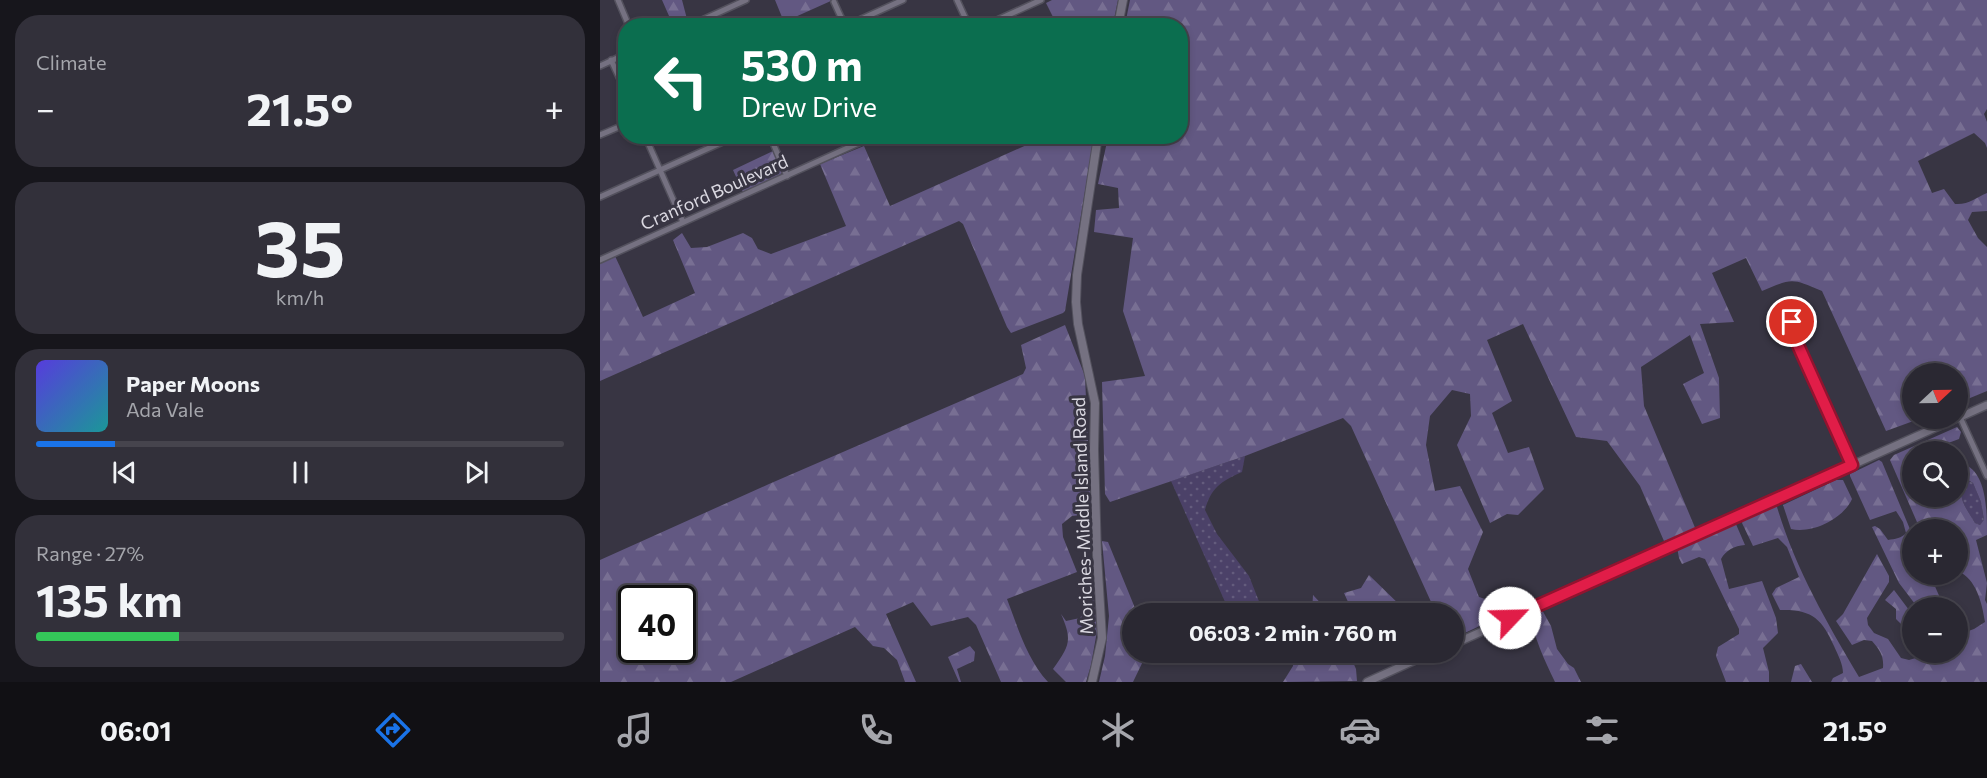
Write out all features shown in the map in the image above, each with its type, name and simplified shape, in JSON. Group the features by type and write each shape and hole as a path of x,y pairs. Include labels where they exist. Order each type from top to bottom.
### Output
{"main road":[{"path":"1120,18 1123,0"},
{"name":"Moriches-Middle Island Road","path":"1092,682 1102,638 1097,555 1095,403 1089,364 1078,324 1076,302 1077,275 1097,144"}],"street":[{"path":"618,0 626,18"},
{"path":"707,18 746,0"},
{"path":"864,18 903,0"},
{"path":"957,0 965,18"},
{"path":"1002,18 1041,0"},
{"path":"834,2 842,18"},
{"path":"600,66 618,57"},
{"path":"611,60 618,75"},
{"path":"600,135 618,127"},
{"path":"649,144 683,222"},
{"path":"600,197 718,144"},
{"path":"773,144 787,176"},
{"name":"Cranford Boulevard","path":"600,260 857,144"},
{"path":"1793,334 1852,465"},
{"path":"1968,414 1987,405"},
{"path":"1464,640 1933,429"},
{"path":"1964,429 1987,476"},
{"path":"1367,682 1409,663"}],"shaded area":[{"path":"1245,456 1242,472 1228,479 1214,491 1205,510 1217,534 1249,576 1260,603 1226,603 1171,481"},
{"path":"1968,480 1973,483 1981,502 1984,521 1980,525 1975,523 1966,508 1968,507"}],"green space":[{"path":"662,0 682,0 687,18 670,18"},
{"path":"775,0 833,0 793,18 782,18"},
{"path":"1052,0 1118,0 1114,18 1054,18 1046,3"},
{"path":"1130,0 1987,0 1987,109 1984,114 1987,122 1987,148 1974,133 1918,161 1932,193 1944,189 1955,204 1968,202 1987,193 1987,211 1972,212 1968,220 1978,238 1987,247 1987,391 1968,399 1968,363 1902,363 1902,425 1886,431 1822,291 1792,281 1762,291 1746,258 1712,273 1734,322 1700,324 1719,378 1720,418 1702,424 1683,384 1704,373 1690,335 1641,367 1644,406 1696,530 1664,541 1640,486 1607,441 1576,437 1523,324 1487,340 1512,401 1492,413 1508,453 1529,447 1544,489 1518,515 1507,514 1490,523 1457,445 1471,416 1470,394 1452,390 1430,416 1426,445 1435,491 1460,486 1483,532 1468,569 1479,597 1491,601 1512,592 1516,609 1464,633 1464,603 1432,603 1351,426 1343,418 1245,456 1110,502 1105,494 1102,382 1145,376 1123,311 1133,238 1094,232 1096,210 1119,208 1118,188 1098,184 1107,144 1188,144 1188,18 1126,18"},
{"path":"1029,144 1093,144 1063,313 1011,333 963,224 959,221 600,381 600,263 615,256 643,317 695,293 673,240 682,233 691,248 707,247 743,233 752,238 758,249 771,254 846,226 820,164 864,146 890,206"},
{"path":"773,151 782,172 780,175 743,192 733,170"},
{"path":"1065,325 1085,376 1091,514 1072,516 1062,524 1063,537 1077,572 1007,599 1029,653 1048,682 1001,682 976,625 968,617 931,626 913,602 886,614 916,682 905,682 897,660 884,648 873,646 855,627 731,682 600,682 600,560 1023,374 1026,368 1021,345"},
{"path":"1952,429 1959,429 1961,432 1959,439 1926,441"},
{"path":"1902,451 1902,488 1890,460"},
{"path":"1879,460 1882,462 1906,519 1902,520 1896,511 1870,520 1850,474"},
{"path":"1968,466 1974,471 1985,496 1987,516 1987,535 1976,540 1987,583 1985,600 1987,604 1987,682 1831,682 1833,678 1843,673 1843,670 1839,656 1825,629 1820,622 1808,614 1800,611 1780,610 1772,594 1776,588 1799,577 1787,547 1778,538 1753,546 1742,523 1744,518 1774,505 1777,507 1802,573 1859,677 1883,668 1881,653 1872,641 1864,640 1852,645 1836,621 1843,614 1877,554 1889,576 1889,582 1867,618 1868,625 1874,633 1888,639 1902,658 1902,663 1968,663 1968,631 1985,622 1980,599 1974,585 1968,579 1968,519 1916,519 1910,507 1966,507 1975,523 1980,525 1984,520 1981,502 1973,483 1968,480"},
{"path":"1836,480 1843,480 1852,499 1842,513 1817,527 1791,529 1783,505"},
{"path":"1735,522 1745,545 1731,549 1721,559 1729,589 1762,581 1776,618 1778,633 1763,648 1769,682 1726,682 1716,656 1718,647 1739,634 1739,629 1705,559 1699,557 1682,564 1679,558 1677,547"},
{"path":"1872,527 1880,529 1888,540 1902,536 1902,585 1934,585 1940,597 1910,597 1899,583"},
{"path":"1102,541 1108,542 1133,603 1122,603 1122,663 1142,663 1133,682 1099,682 1105,656 1109,616"},
{"path":"1369,575 1398,603 1348,603 1344,593 1361,588"},
{"path":"1091,579 1097,631 1091,665 1086,682 1066,682 1053,669 1068,643 1067,631 1061,614 1066,621 1080,618 1086,609"},
{"path":"1894,590 1902,601 1902,625 1896,619 1896,609 1885,600"},
{"path":"1313,595 1321,603 1313,603"},
{"path":"1541,608 1551,626 1557,649 1568,664 1574,668 1581,682 1555,682 1543,657 1530,613"},
{"path":"970,646 975,652 974,661 957,669 961,682 959,682 948,657"},
{"path":"1293,663 1353,663 1357,681 1283,682"},
{"path":"1801,664 1812,682 1791,682 1795,666"}],"route":[{"path":"1510,618 1852,465 1793,334 1797,328 1792,322"}]}
